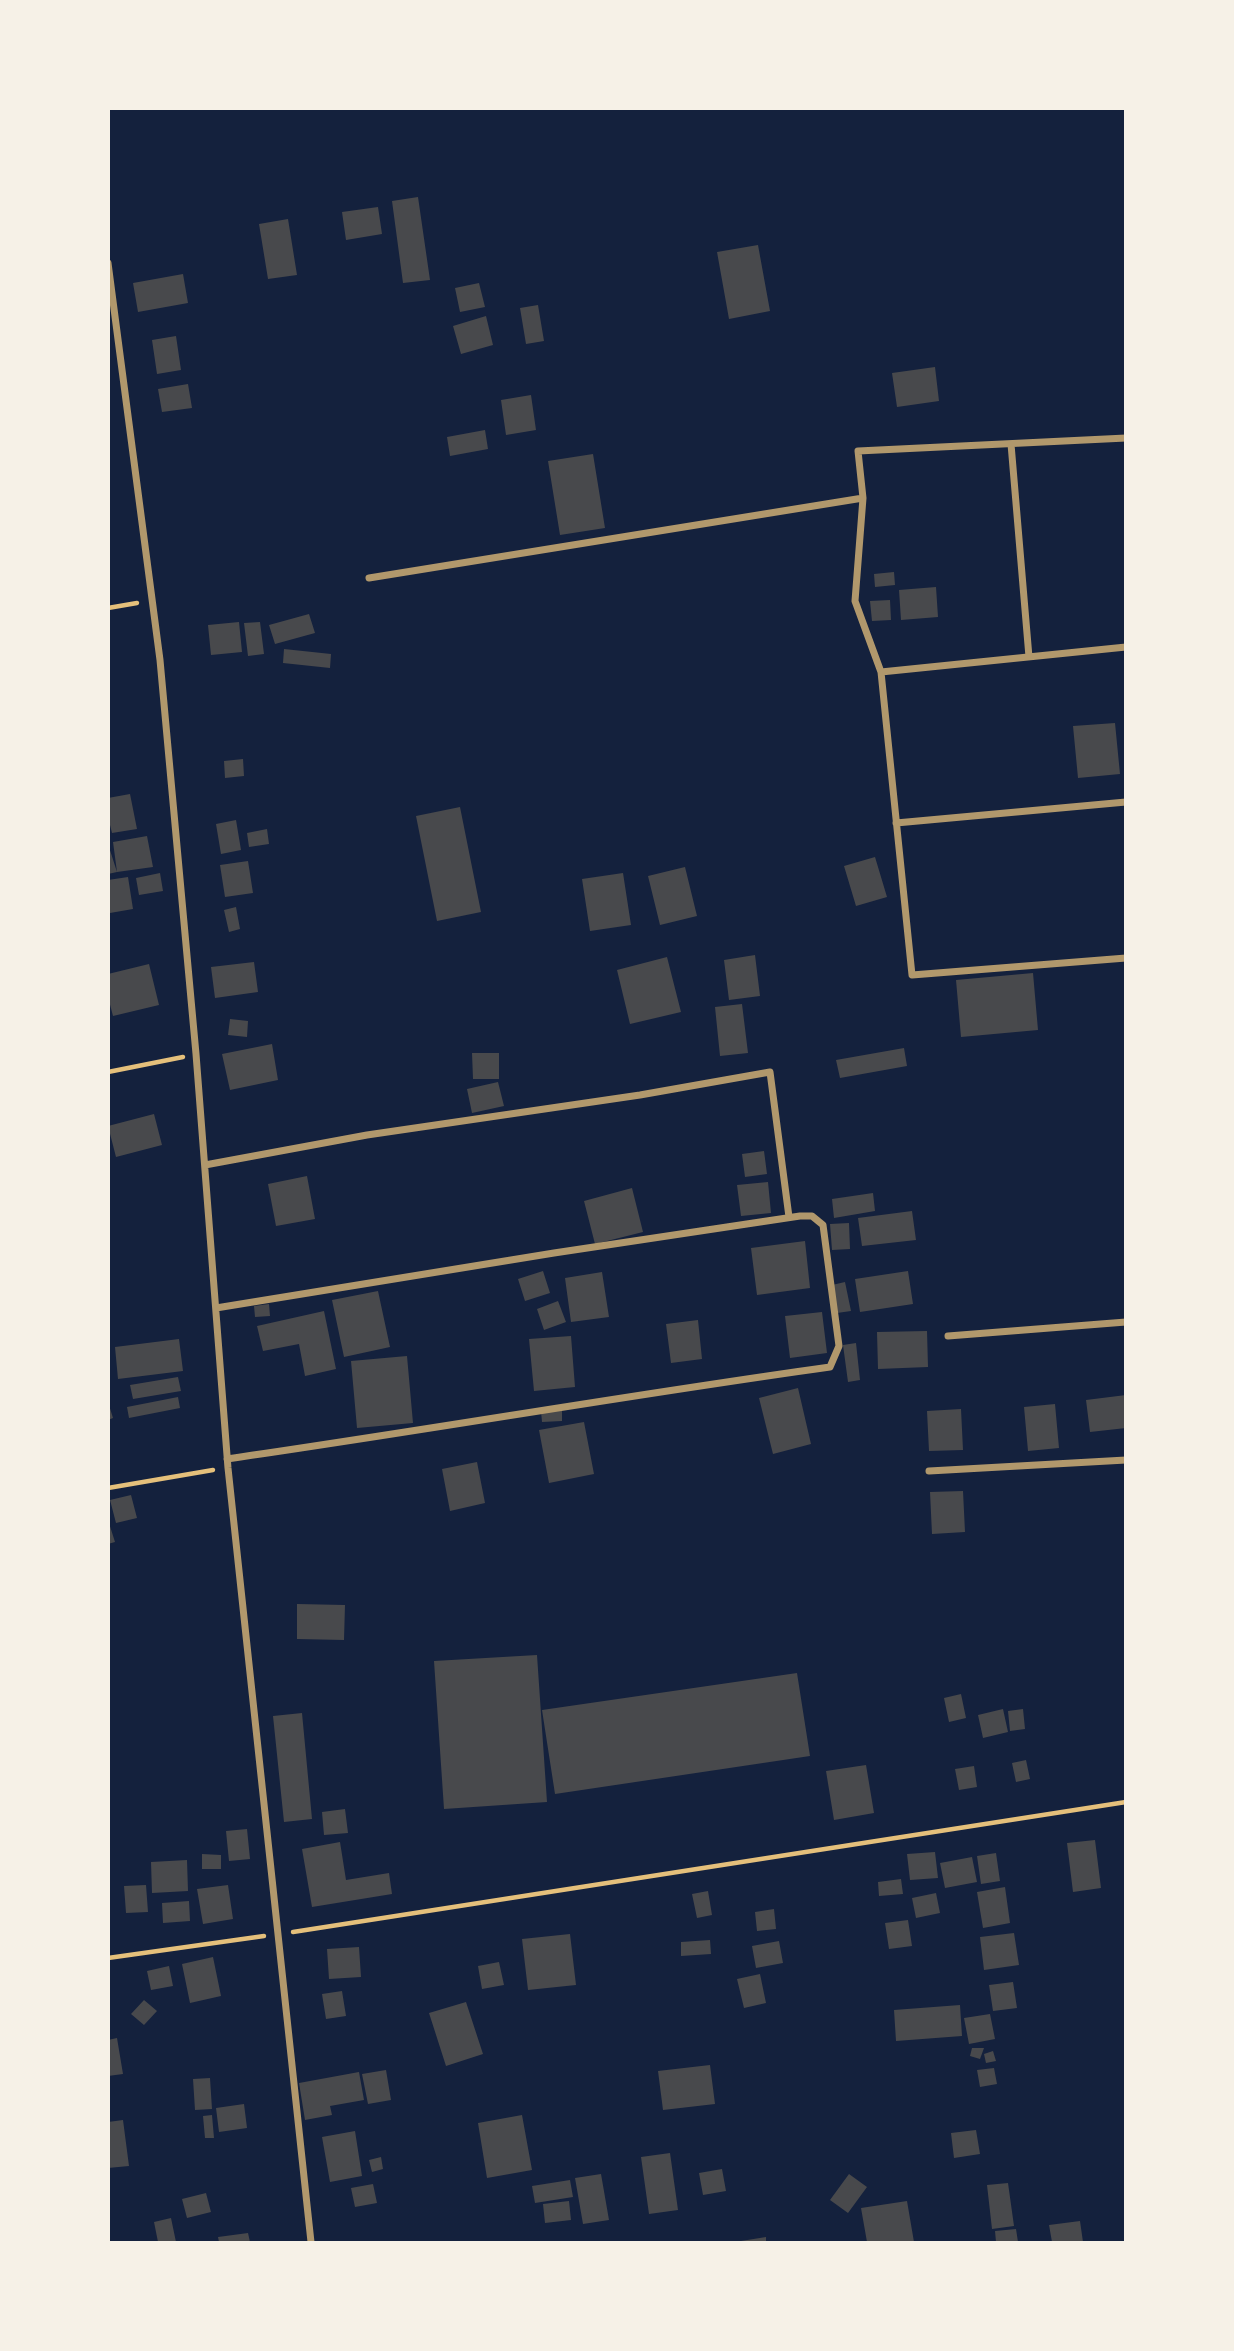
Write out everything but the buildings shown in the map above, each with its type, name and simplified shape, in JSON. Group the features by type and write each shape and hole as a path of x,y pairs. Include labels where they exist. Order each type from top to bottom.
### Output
{"street":[{"path":"108,263 160,660 196,1054 227,1459 311,2242"},
{"path":"1125,438 858,451 863,498 855,601 881,672 912,975 1125,958"},
{"path":"1011,444 1029,657"},
{"path":"369,578 863,498"},
{"path":"881,672 1125,647"},
{"path":"896,823 1125,802"},
{"path":"205,1165 367,1135 640,1095 770,1072 789,1217"},
{"path":"216,1308 554,1253 789,1217 812,1216 823,1225 839,1346 830,1367 640,1393 400,1434 227,1459"},
{"path":"948,1336 1125,1322"},
{"path":"929,1471 1125,1461"}],"path":[{"path":"108,608 152,600"},
{"path":"108,1072 196,1054"},
{"path":"108,1488 228,1468"},
{"path":"108,1958 1125,1802"}]}
